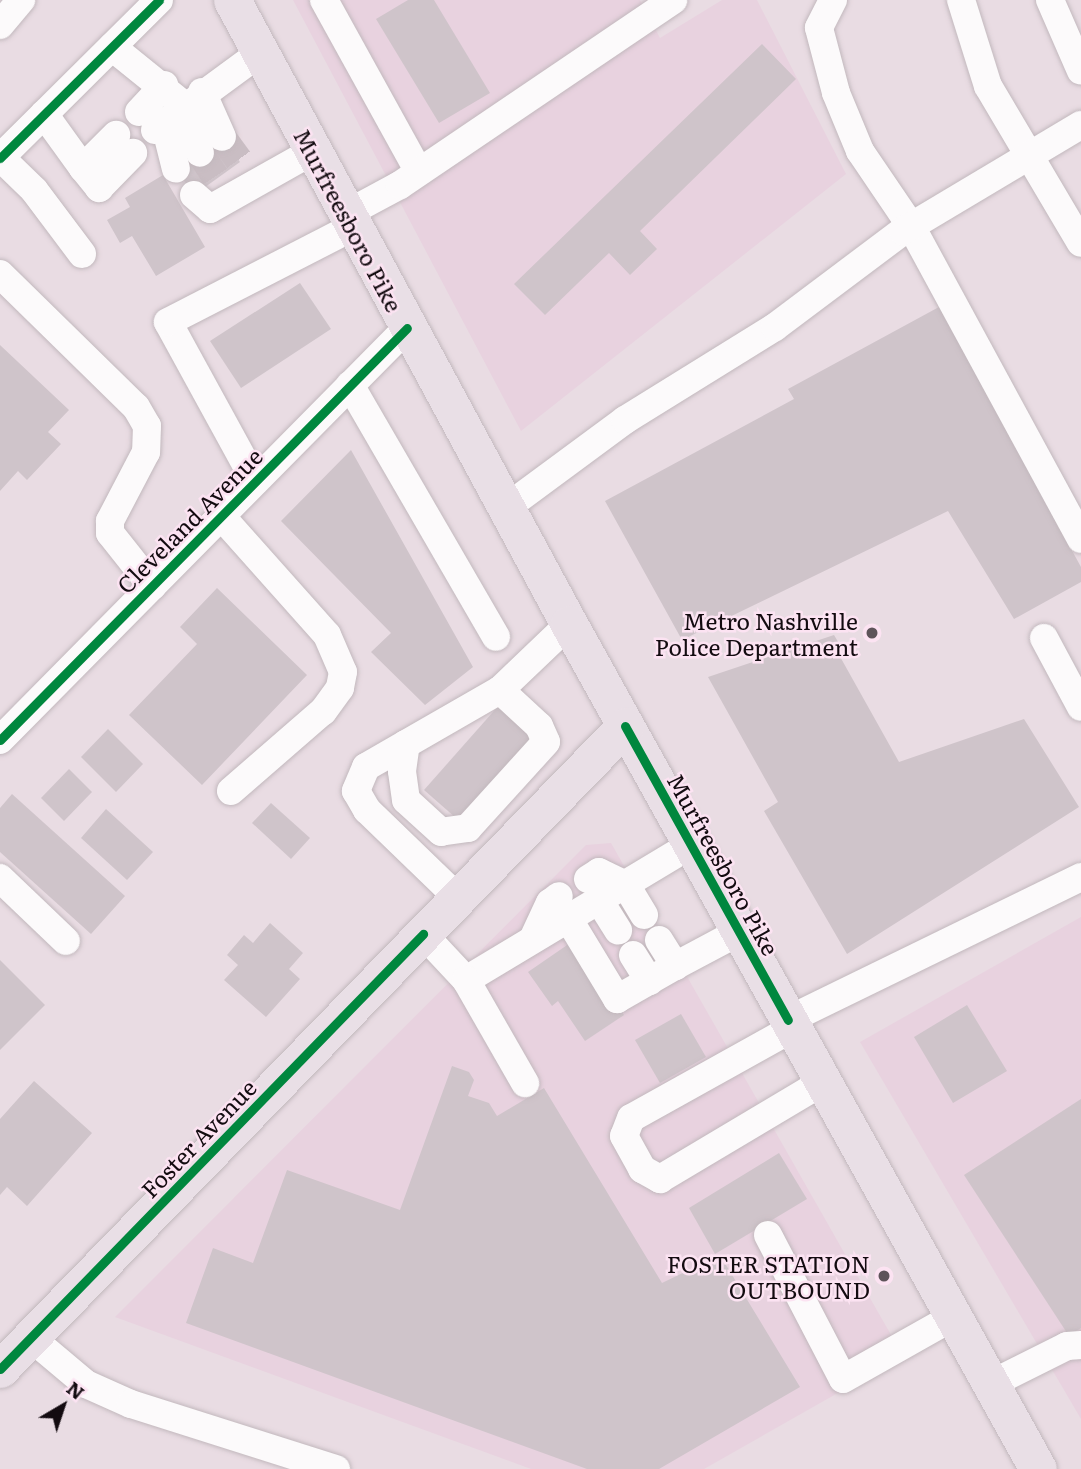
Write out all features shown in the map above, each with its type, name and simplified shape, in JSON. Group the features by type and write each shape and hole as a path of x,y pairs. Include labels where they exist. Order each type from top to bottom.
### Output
{"main road":[{"name":"Murfreesboro Pike","path":"232,0 569,624 1038,1469"},
{"name":"Foster Avenue","path":"0,1369 625,726"}],"street":[{"path":"82,254 34,190 0,158 159,0"},
{"path":"324,0 419,172"},
{"path":"255,481 169,321 350,220 673,0"},
{"path":"833,0 819,28 836,93 860,151 911,226 1081,539"},
{"path":"961,0 988,86 1081,243"},
{"path":"1050,0 1081,71"},
{"path":"112,47 164,85 176,169"},
{"path":"169,112 260,53"},
{"path":"169,112 222,137"},
{"path":"169,112 200,153"},
{"path":"44,114 99,188 125,144"},
{"path":"506,508 625,420 775,327 911,226 1081,125"},
{"path":"215,190 250,171 313,151"},
{"path":"0,274 136,407 147,426 146,452 110,522 110,533 152,586"},
{"name":"Cleveland Avenue","path":"0,740 407,328"},
{"path":"350,385 496,637"},
{"path":"221,516 327,635 343,672 340,688 323,711 231,792"},
{"path":"458,898 367,810 356,791 366,767 500,690 569,624"},
{"path":"1044,638 1081,707"},
{"path":"406,744 402,771 406,800 441,832 468,828 546,742 539,726 500,690"},
{"path":"466,980 533,939 564,907 594,889 626,885 691,845"},
{"path":"823,1082 660,1179 642,1169 624,1136 631,1118 791,1024 1081,877"},
{"path":"0,878 66,941"},
{"path":"626,885 644,915"},
{"path":"594,889 618,930"},
{"path":"564,907 617,999 739,932"},
{"path":"423,934 466,980 525,1083"},
{"path":"659,940 675,966"},
{"path":"633,955 649,981"},
{"path":"768,1235 843,1380 953,1317"},
{"path":"30,1337 86,1384 131,1404 336,1469"},
{"path":"991,1384 1067,1346 1081,1345"}],"shaded area":[{"path":"293,0 640,0 660,38 722,0 757,0 846,174 521,431"},
{"path":"611,843 903,1356 704,1469 531,1469 115,1317 586,845"},
{"path":"1081,917 1081,1419 860,1042"}],"building":[{"path":"408,0 434,0 490,93 439,123 376,19"},
{"path":"762,44 796,79 640,231 657,249 630,275 609,253 545,315 514,284"},
{"path":"222,137 240,162 194,195 176,169"},
{"path":"163,175 205,247 156,276 132,236 120,243 107,220 130,207 125,198"},
{"path":"300,283 331,329 241,388 210,341"},
{"path":"939,307 1081,567 1081,582 1014,619 948,511 682,640 605,501 794,399 788,389"},
{"path":"0,345 69,410 48,432 61,444 27,480 18,471 0,491"},
{"path":"351,450 473,667 425,705 371,652 391,633 281,521"},
{"path":"217,588 307,675 202,785 129,715 197,644 180,627"},
{"path":"834,635 843,650 838,653 899,762 1024,719 1079,807 847,954 764,811 778,802 708,677"},
{"path":"500,704 539,739 464,825 424,790"},
{"path":"108,729 143,764 116,792 81,757"},
{"path":"69,769 92,792 64,821 41,798"},
{"path":"12,794 125,896 91,934 0,852 0,808"},
{"path":"271,803 310,838 291,859 252,823"},
{"path":"106,809 153,852 127,880 81,838"},
{"path":"270,923 303,953 289,969 300,979 266,1017 224,980 238,965 227,955 244,935 253,943"},
{"path":"573,941 624,1015 585,1041 558,1001 552,1006 528,972"},
{"path":"0,960 45,1005 0,1050"},
{"path":"967,1005 1007,1071 953,1103 914,1037"},
{"path":"681,1014 706,1057 660,1083 635,1040"},
{"path":"452,1066 469,1072 474,1080 468,1096 489,1103 497,1116 544,1088 662,1283 720,1255 800,1387 659,1469 587,1469 186,1323 213,1248 253,1263 287,1170 400,1210"},
{"path":"34,1081 92,1133 27,1206 7,1187 0,1195 0,1119"},
{"path":"1081,1099 1081,1328 1069,1336 964,1175"},
{"path":"779,1153 807,1199 715,1254 689,1208"}],"tunnel":[{"path":"222,137 240,162"},
{"path":"200,153 217,179"}],"cycle path":[{"path":"0,158 159,0"},
{"path":"0,740 407,328"},
{"path":"625,726 788,1020"},
{"path":"0,1369 423,934"}],"place":[{"name":"Metro Nashville Police Department","path":"872,633"},
{"name":"FOSTER STATION OUTBOUND","path":"884,1276"}]}
